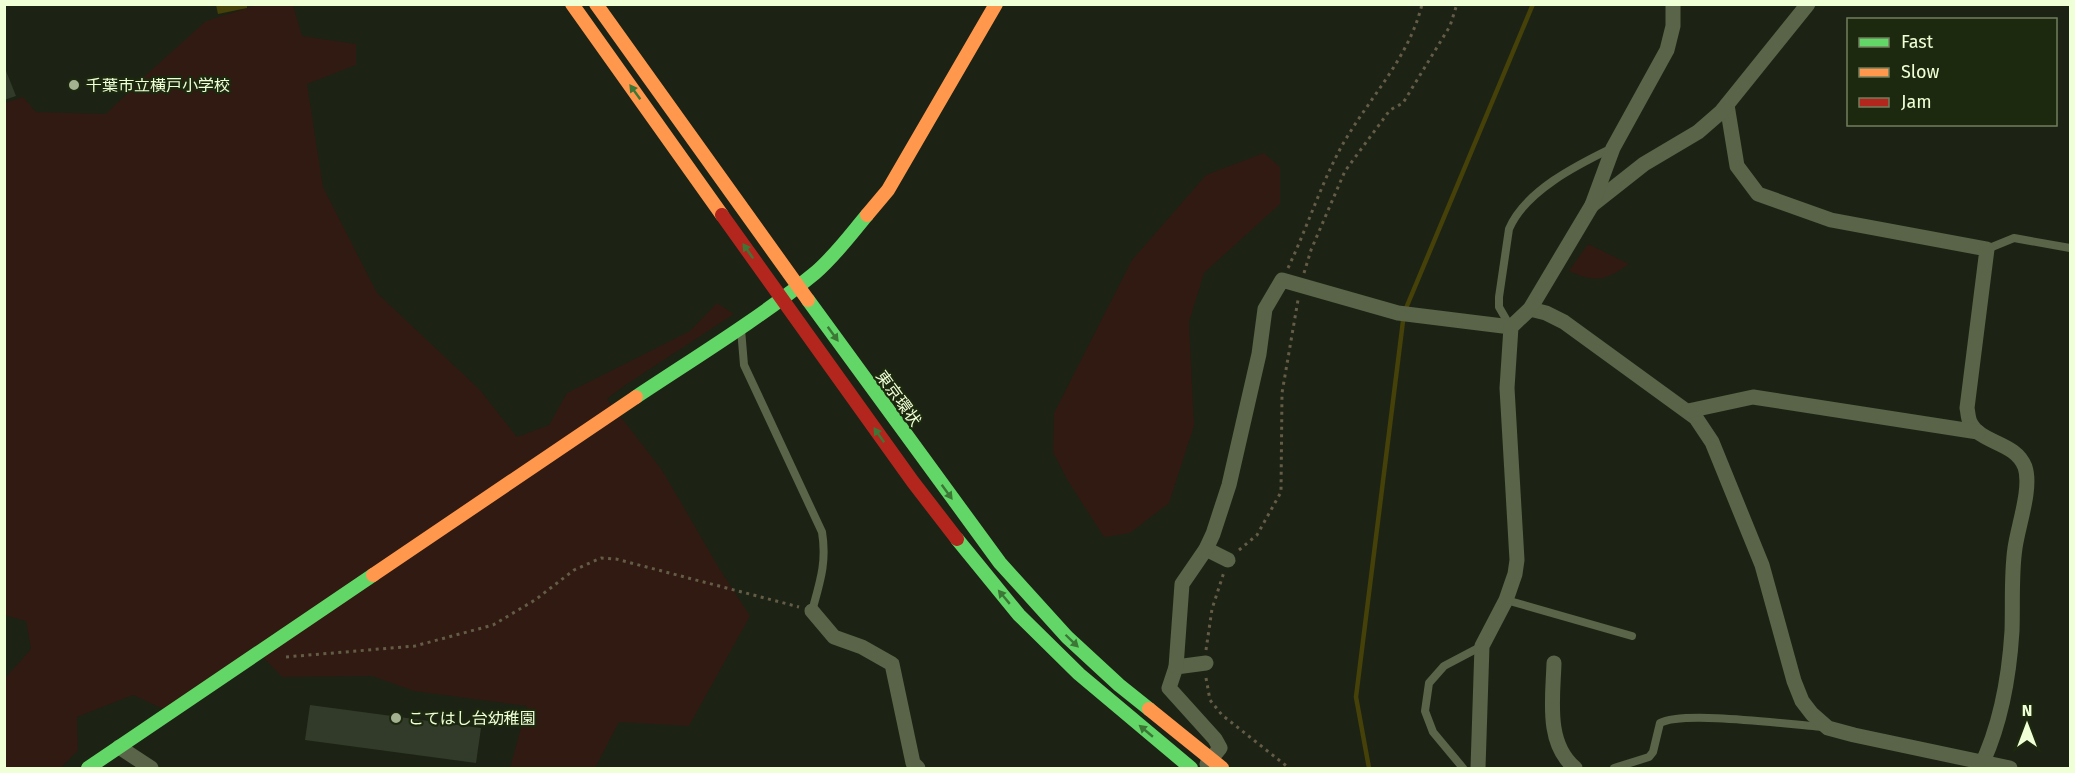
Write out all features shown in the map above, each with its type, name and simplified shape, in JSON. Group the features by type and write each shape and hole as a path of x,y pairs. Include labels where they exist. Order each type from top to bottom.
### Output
{"main road":[{"path":"572,4 912,482 979,568 1019,615 1078,674 1191,768"},
{"name":"東京環状","path":"596,4 1000,563 1067,637 1119,686 1212,765"},
{"path":"88,768 799,286 837,251 888,190 996,4"}],"street":[{"path":"1478,768 1482,646 1506,600 1517,560 1507,388 1510,327 1530,309 1592,205 1613,148 1667,50 1673,26 1673,4"},
{"path":"1592,205 1644,164 1698,132 1721,112 1808,4"},
{"path":"1727,105 1737,166 1758,194 1831,220 1987,249 1967,408 1970,422 1978,432"},
{"path":"1212,765 1220,748 1215,739 1169,688 1176,667 1182,584 1206,549 1213,534 1229,485 1259,354 1265,309 1282,280 1404,314 1510,327"},
{"path":"1530,309 1546,313 1564,322 1696,418 1712,442 1754,543 1794,681 1802,701 1812,714 1828,728 1982,765 2010,768"},
{"path":"1688,411 1753,397 1978,432 2016,453 2025,467 2027,482 2015,551 2012,632 2007,685 2002,710 1982,765"},
{"path":"1206,549 1228,560"},
{"path":"812,611 834,637 862,647 892,664 913,763 918,768"},
{"path":"1176,667 1206,663"},
{"path":"1554,663 1553,725 1560,749 1569,764 1575,768"},
{"path":"119,747 151,768"}],"lane":[{"path":"1510,327 1499,307 1499,297 1512,223 1539,192 1574,167 1613,148"},
{"path":"1987,249 2014,238 2070,248"},
{"path":"741,327 744,365 822,532 825,548 824,567 812,611"},
{"path":"1506,600 1632,636"},
{"path":"1463,768 1433,732 1425,711 1429,683 1444,666 1482,646"},
{"path":"1614,768 1649,757 1653,752 1660,723 1667,719 1712,718 1828,728"}],"path":[{"path":"1282,280 1339,152 1402,54 1419,21 1422,4"},
{"path":"1289,768 1222,715 1210,700 1207,686 1206,641 1212,609 1228,560 1257,535 1281,492 1282,393 1300,285 1311,250 1345,171 1390,110 1403,103 1450,26 1457,4"},
{"path":"281,657 415,646 493,625 535,600 574,570 601,558 812,611"}],"shaded area":[{"path":"216,5 247,5 247,8 218,14"},
{"path":"257,5 293,5 302,36 356,44 356,65 307,84 323,187 377,293 480,390 517,437 549,425 567,393 690,331 717,303 734,314 607,399 662,470 750,616 689,726 619,722 595,768 510,768 527,706 414,691 372,676 282,677 253,647 170,712 133,695 77,717 78,750 61,768 5,768 5,678 31,649 26,621 4,615 5,103 23,97 36,112 106,114 206,21"},
{"path":"1264,153 1280,167 1280,204 1204,273 1189,322 1194,426 1169,503 1130,533 1104,537 1068,481 1053,452 1054,413 1132,260 1206,175"},
{"path":"1588,244 1629,264 1607,277 1594,279 1569,271"}],"building":[{"path":"4,66 16,96 4,100"},
{"path":"310,705 481,728 476,763 305,740"}],"waterway":[{"path":"1369,768 1356,697 1404,313 1533,4"}],"traffic: fast":[{"path":"636,397 794,290 843,245 867,215"},
{"path":"808,300 1000,563 1067,637 1149,709"},
{"path":"957,539 1019,615 1079,674 1191,768"},
{"path":"88,768 373,575"}],"traffic: slow":[{"path":"572,4 722,215"},
{"path":"596,4 808,300"},
{"path":"867,215 888,190 996,4"},
{"path":"373,575 636,397"},
{"path":"1149,709 1222,768"}],"traffic: jam":[{"path":"722,215 913,482 957,539"}],"place":[{"name":"千葉市立横戸小学校","path":"74,85"},
{"name":"こてはし台幼稚園","path":"396,718"}]}
